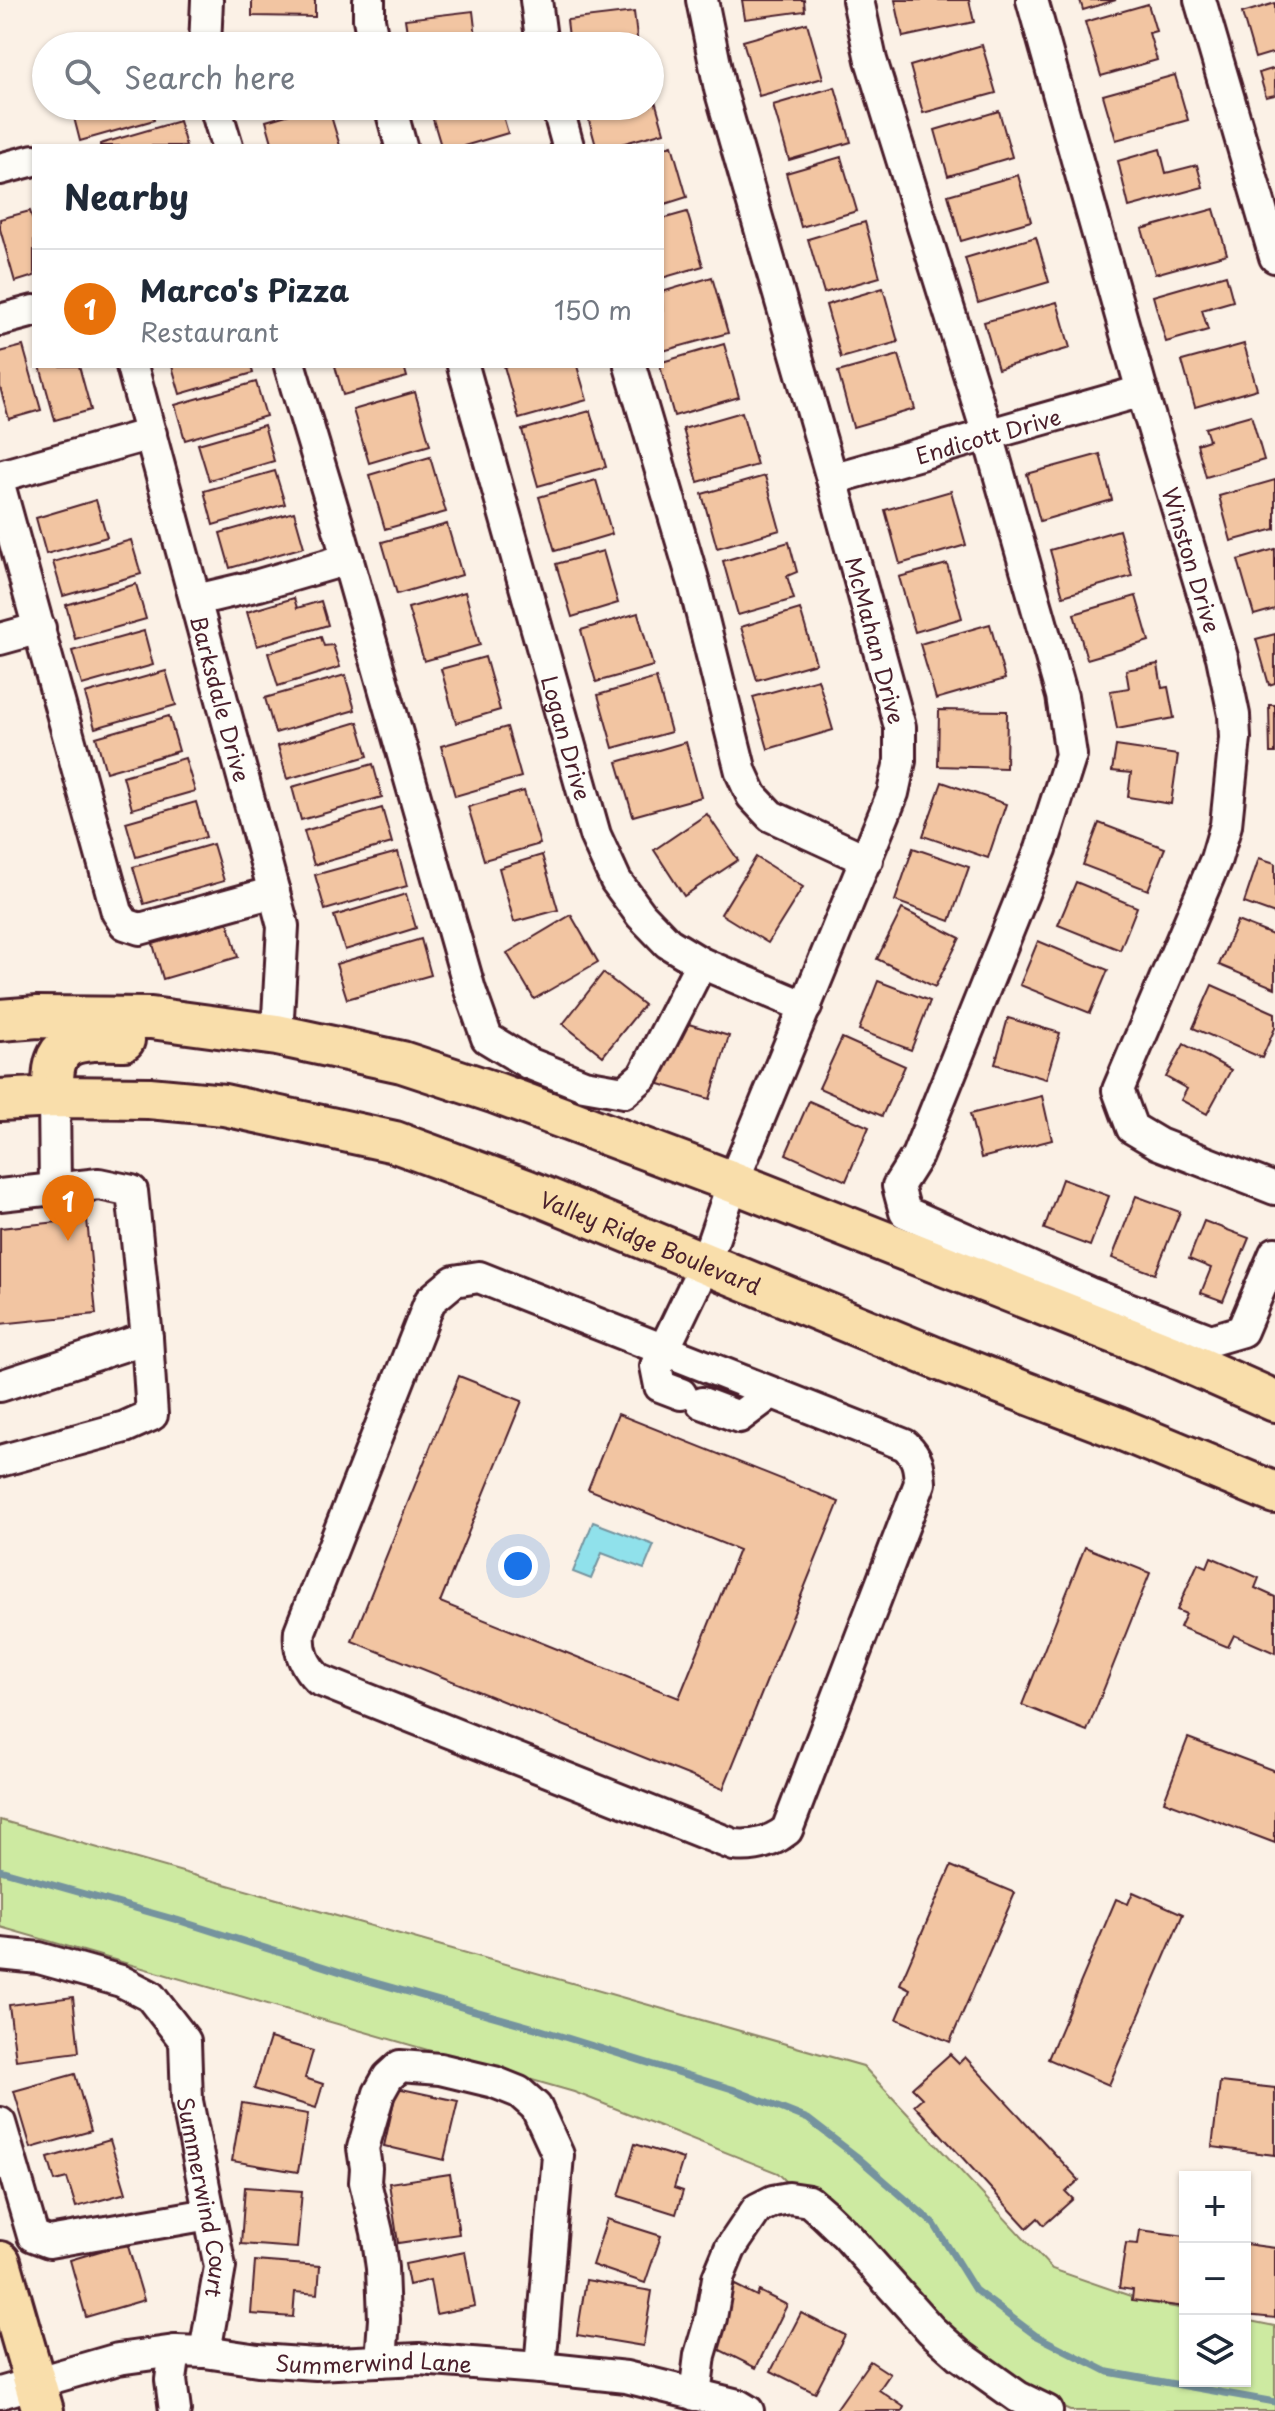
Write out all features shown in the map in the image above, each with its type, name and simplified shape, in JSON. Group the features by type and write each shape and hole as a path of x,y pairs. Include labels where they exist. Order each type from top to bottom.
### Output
{"main road":[{"path":"0,1020 38,1017 151,1018 277,1035 402,1062 733,1182 1171,1355 1275,1401"},
{"path":"54,1097 52,1078 55,1061 64,1048 92,1040 176,1041 217,1026"},
{"name":"Valley Ridge Boulevard","path":"0,1100 149,1098 224,1105 395,1142 526,1190 1275,1493"},
{"path":"0,2262 26,2396"}],"street":[{"path":"206,32 207,0"},
{"path":"369,0 371,32"},
{"path":"536,0 540,32"},
{"name":"McMahan Drive","path":"663,1350 705,1264 733,1182 893,793 900,761 900,727 720,89 702,0"},
{"path":"858,0 871,60 988,435 1062,696 1071,755 1041,849 917,1156 898,1186 905,1212 1089,1293 1211,1340 1242,1331 1275,1253"},
{"name":"Winston Drive","path":"1032,0 1142,391 1222,657 1234,715 1235,738 1226,825 1216,859 1118,1090 1132,1128 1159,1144 1273,1182"},
{"path":"1200,0 1275,257"},
{"path":"219,120 226,144"},
{"path":"394,120 400,144"},
{"path":"561,120 567,144"},
{"path":"0,169 32,161"},
{"path":"0,320 32,312"},
{"name":"Barksdale Drive","path":"133,368 283,926 277,1035"},
{"path":"291,368 348,559 424,835 487,1038 528,1063 584,1085 624,1092 644,1075 701,963"},
{"name":"Logan Drive","path":"464,368 595,835 616,881 641,915 668,943 701,963 806,1007"},
{"path":"631,368 694,583 741,772 752,796 771,816 867,860"},
{"name":"Endicott Drive","path":"832,479 1142,391"},
{"path":"0,476 151,434"},
{"path":"0,488 117,912 125,924 140,929 274,892"},
{"path":"196,600 348,559"},
{"path":"0,639 40,628"},
{"path":"54,1097 55,1189"},
{"path":"0,1195 99,1184 132,1191 152,1415 125,1427 0,1461"},
{"path":"479,1277 771,1393 905,1445 919,1465 920,1483 787,1830 779,1837 758,1845 734,1845 319,1680 311,1673 301,1654 300,1631 430,1301 454,1281 479,1277"},
{"path":"0,1386 147,1338"},
{"path":"663,1350 656,1366 660,1386 692,1399 739,1417 771,1393"},
{"name":"Summerwind Court","path":"0,1954 39,1958 121,1981 150,1996 185,2041 187,2101 220,2267 190,2352 171,2380 175,2411"},
{"path":"381,2361 384,2319 382,2268 365,2182 363,2148 379,2093 388,2077 400,2066 421,2066 463,2073 519,2092 536,2107 558,2155 540,2368"},
{"path":"0,2123 33,2236 49,2242 209,2214"},
{"path":"695,2395 712,2301 730,2249 757,2209 789,2198 809,2201 824,2214 931,2330 959,2355 1018,2397 1047,2411"},
{"name":"Summerwind Lane","path":"26,2396 118,2359 190,2352 316,2364 419,2359 626,2377 738,2405 748,2411"}],"green space":[{"path":"0,1820 863,2066 1052,2269 1151,2303 1179,2308 1179,2387 1251,2387 1251,2321 1275,2326 1275,2411 1070,2411 1014,2386 909,2303 778,2173 574,2092 0,1927"}],"water":[{"path":"593,1522 654,1545 644,1569 602,1553 591,1579 573,1572"}],"building":[{"path":"252,0 315,0 315,17 252,16"},
{"path":"742,0 804,0 805,11 745,19"},
{"path":"895,0 969,0 974,22 903,37"},
{"path":"1080,0 1116,0 1083,10"},
{"path":"1275,3 1275,52 1255,58 1242,13"},
{"path":"1148,4 1156,31 1149,33 1157,60 1101,76 1085,22"},
{"path":"473,11 475,32 407,32 405,19"},
{"path":"634,12 636,32 568,32 567,20"},
{"path":"807,23 823,78 759,96 743,41"},
{"path":"982,45 996,93 923,113 910,66"},
{"path":"1275,68 1275,95 1266,97 1259,73"},
{"path":"1175,75 1188,120 1116,140 1103,95"},
{"path":"835,87 851,142 789,160 773,105"},
{"path":"999,111 1012,157 948,176 935,130"},
{"path":"75,120 154,120 80,141"},
{"path":"332,120 339,144 272,144 266,121"},
{"path":"433,120 504,120 508,133 471,144 440,144"},
{"path":"589,120 661,120 664,132 621,144 595,144"},
{"path":"179,121 185,144 100,144"},
{"path":"672,145 687,197 664,204 664,147"},
{"path":"1160,149 1166,173 1197,165 1203,187 1129,207 1118,161"},
{"path":"841,157 857,211 801,227 786,173"},
{"path":"1018,175 1031,221 961,241 948,195"},
{"path":"1214,209 1227,254 1155,274 1142,229"},
{"path":"30,211 32,277 15,282 0,219"},
{"path":"687,212 703,266 664,277 664,218"},
{"path":"865,222 880,277 824,293 808,239"},
{"path":"1036,237 1049,282 978,303 965,258"},
{"path":"1226,275 1233,301 1202,310 1208,330 1166,342 1153,296"},
{"path":"712,277 728,333 664,351 664,291"},
{"path":"883,288 898,342 841,358 826,305"},
{"path":"1057,302 1070,348 998,369 984,322"},
{"path":"724,344 739,397 674,416 661,368 664,368 664,361"},
{"path":"1244,344 1257,389 1195,407 1182,361"},
{"path":"23,346 41,410 9,419 0,387 0,352"},
{"path":"899,355 915,409 853,427 838,372"},
{"path":"41,368 80,368 91,410 55,420"},
{"path":"173,368 252,368 253,373 180,394"},
{"path":"336,368 405,368 407,377 343,395"},
{"path":"505,368 578,368 587,400 519,419"},
{"path":"256,382 266,416 185,440 175,405"},
{"path":"415,392 430,445 369,463 353,410"},
{"path":"590,411 606,467 538,486 522,430"},
{"path":"742,412 757,465 698,482 683,429"},
{"path":"1251,415 1264,460 1206,477 1197,444 1209,440 1205,428"},
{"path":"264,425 274,461 209,480 198,444"},
{"path":"1100,454 1112,500 1040,521 1027,474"},
{"path":"430,457 446,512 385,529 369,475"},
{"path":"275,471 285,504 213,525 204,491"},
{"path":"765,476 780,530 717,548 702,494"},
{"path":"596,480 612,534 555,551 539,497"},
{"path":"1275,480 1275,529 1231,541 1219,496"},
{"path":"951,491 966,545 900,564 885,510"},
{"path":"96,500 107,537 46,554 36,518"},
{"path":"294,512 304,547 230,568 220,533"},
{"path":"447,524 462,575 397,594 382,542"},
{"path":"1119,530 1132,576 1063,596 1050,550"},
{"path":"131,540 141,574 63,596 53,562"},
{"path":"789,542 797,572 787,576 794,599 738,615 723,561"},
{"path":"1275,549 1275,609 1254,615 1238,560"},
{"path":"603,551 618,603 572,617 556,564"},
{"path":"947,564 962,618 915,632 899,577"},
{"path":"136,584 146,619 75,639 66,605"},
{"path":"465,592 480,645 424,661 408,608"},
{"path":"1136,596 1149,641 1087,659 1074,614"},
{"path":"294,598 297,608 321,601 328,625 257,646 247,612"},
{"path":"800,609 816,663 757,680 741,627"},
{"path":"638,613 653,666 596,682 581,630"},
{"path":"990,624 1005,679 936,699 920,644"},
{"path":"144,631 153,665 82,685 72,651"},
{"path":"1275,634 1275,683 1269,685 1256,639"},
{"path":"321,637 324,646 333,645 340,667 278,686 268,653"},
{"path":"485,657 500,710 456,723 441,669"},
{"path":"1158,664 1162,688 1168,687 1174,718 1117,729 1110,691 1129,688 1126,670"},
{"path":"166,671 176,705 95,728 85,694"},
{"path":"345,675 355,710 275,733 265,698"},
{"path":"656,678 671,732 613,748 598,695"},
{"path":"818,679 833,730 768,749 753,697"},
{"path":"1269,705 1275,705 1275,753 1270,753"},
{"path":"939,710 1007,711 1006,768 938,766"},
{"path":"169,716 179,751 106,772 96,737"},
{"path":"358,722 368,756 287,779 278,746"},
{"path":"507,727 521,777 455,796 441,746"},
{"path":"686,742 701,797 633,816 617,762"},
{"path":"1116,746 1178,755 1171,804 1128,797 1131,773 1112,771"},
{"path":"185,758 195,791 132,809 123,776"},
{"path":"373,764 382,797 301,820 292,787"},
{"path":"942,782 1006,804 988,858 923,836"},
{"path":"524,791 540,844 484,860 468,807"},
{"path":"196,802 206,837 136,857 126,822"},
{"path":"382,808 392,843 314,865 304,831"},
{"path":"707,814 738,860 684,896 654,850"},
{"path":"1099,823 1165,848 1148,890 1083,865"},
{"path":"213,844 224,881 144,904 133,867"},
{"path":"913,848 969,867 950,921 895,901"},
{"path":"398,852 407,886 325,910 315,875"},
{"path":"542,855 558,910 514,922 499,868"},
{"path":"756,857 803,887 768,943 721,914"},
{"path":"1259,858 1275,863 1275,914 1244,903"},
{"path":"1076,882 1137,907 1120,950 1058,925"},
{"path":"406,894 416,928 345,950 334,916"},
{"path":"902,909 960,938 935,987 877,959"},
{"path":"571,915 598,962 534,999 507,953"},
{"path":"1237,921 1275,936 1275,988 1219,965"},
{"path":"228,922 238,957 163,979 153,944"},
{"path":"421,939 431,975 347,999 336,964"},
{"path":"1038,941 1108,970 1090,1013 1020,985"},
{"path":"603,973 644,1005 603,1056 563,1024"},
{"path":"878,981 930,1001 911,1050 859,1030"},
{"path":"1212,985 1275,1013 1275,1028 1262,1058 1193,1028"},
{"path":"1008,1018 1060,1033 1046,1079 995,1064"},
{"path":"675,1020 729,1036 710,1099 656,1083"},
{"path":"842,1038 905,1066 882,1116 819,1088"},
{"path":"1184,1044 1231,1070 1207,1114 1181,1100 1187,1089 1166,1077"},
{"path":"1042,1096 1052,1140 981,1158 970,1114"},
{"path":"809,1101 869,1127 846,1181 786,1154"},
{"path":"1062,1179 1109,1196 1090,1246 1044,1229"},
{"path":"1136,1196 1180,1212 1155,1274 1112,1258"},
{"path":"87,1219 96,1314 0,1324 0,1228"},
{"path":"1204,1221 1249,1238 1223,1301 1201,1293 1211,1268 1189,1259"},
{"path":"459,1376 522,1401 440,1602 679,1698 739,1550 588,1489 618,1414 839,1502 723,1789 352,1641"},
{"path":"1085,1547 1150,1573 1087,1731 1022,1705"},
{"path":"1211,1557 1259,1578 1255,1588 1275,1597 1275,1653 1234,1635 1228,1647 1180,1627 1186,1614 1177,1610 1198,1563 1207,1567"},
{"path":"1188,1738 1275,1771 1275,1843 1164,1801"},
{"path":"951,1866 1015,1893 950,2042 897,2019 910,1989 900,1984"},
{"path":"1133,1892 1183,1914 1109,2085 1048,2059 1116,1899 1128,1904"},
{"path":"73,1997 79,2052 16,2060 9,2005"},
{"path":"270,2038 313,2051 305,2078 323,2084 316,2108 254,2089"},
{"path":"950,2054 959,2063 965,2057 1079,2180 1066,2192 1073,2199 1044,2225 1038,2218 1027,2228 914,2105 922,2098 912,2088"},
{"path":"75,2074 91,2131 31,2148 14,2091"},
{"path":"1220,2082 1275,2088 1275,2155 1212,2147"},
{"path":"397,2088 458,2101 444,2160 384,2146"},
{"path":"242,2103 308,2114 298,2172 232,2161"},
{"path":"110,2140 126,2193 76,2207 67,2178 55,2181 48,2158"},
{"path":"635,2144 683,2159 674,2188 683,2191 676,2214 619,2196"},
{"path":"450,2174 459,2234 398,2243 389,2183"},
{"path":"245,2187 302,2191 297,2248 241,2244"},
{"path":"607,2219 661,2236 645,2283 592,2265"},
{"path":"1140,2230 1179,2235 1179,2306 1132,2300 1133,2290 1119,2288 1126,2243 1138,2244"},
{"path":"127,2243 144,2300 86,2317 70,2260"},
{"path":"1251,2245 1275,2248 1275,2318 1251,2316"},
{"path":"465,2252 475,2306 436,2314 430,2280 409,2285 405,2264"},
{"path":"255,2261 320,2266 318,2294 295,2292 293,2317 251,2314"},
{"path":"586,2280 652,2291 643,2346 577,2335"},
{"path":"735,2285 757,2296 759,2291 787,2305 756,2368 706,2343"},
{"path":"801,2313 845,2335 815,2393 771,2371"},
{"path":"870,2361 890,2374 879,2390 904,2407 902,2411 835,2411"}],"waterway":[{"path":"0,1870 535,2028 732,2089 808,2119 934,2224 975,2290 1035,2335 1108,2372 1275,2402"}],"place":[{"name":"Marco's Pizza","path":"68,1241"}]}
